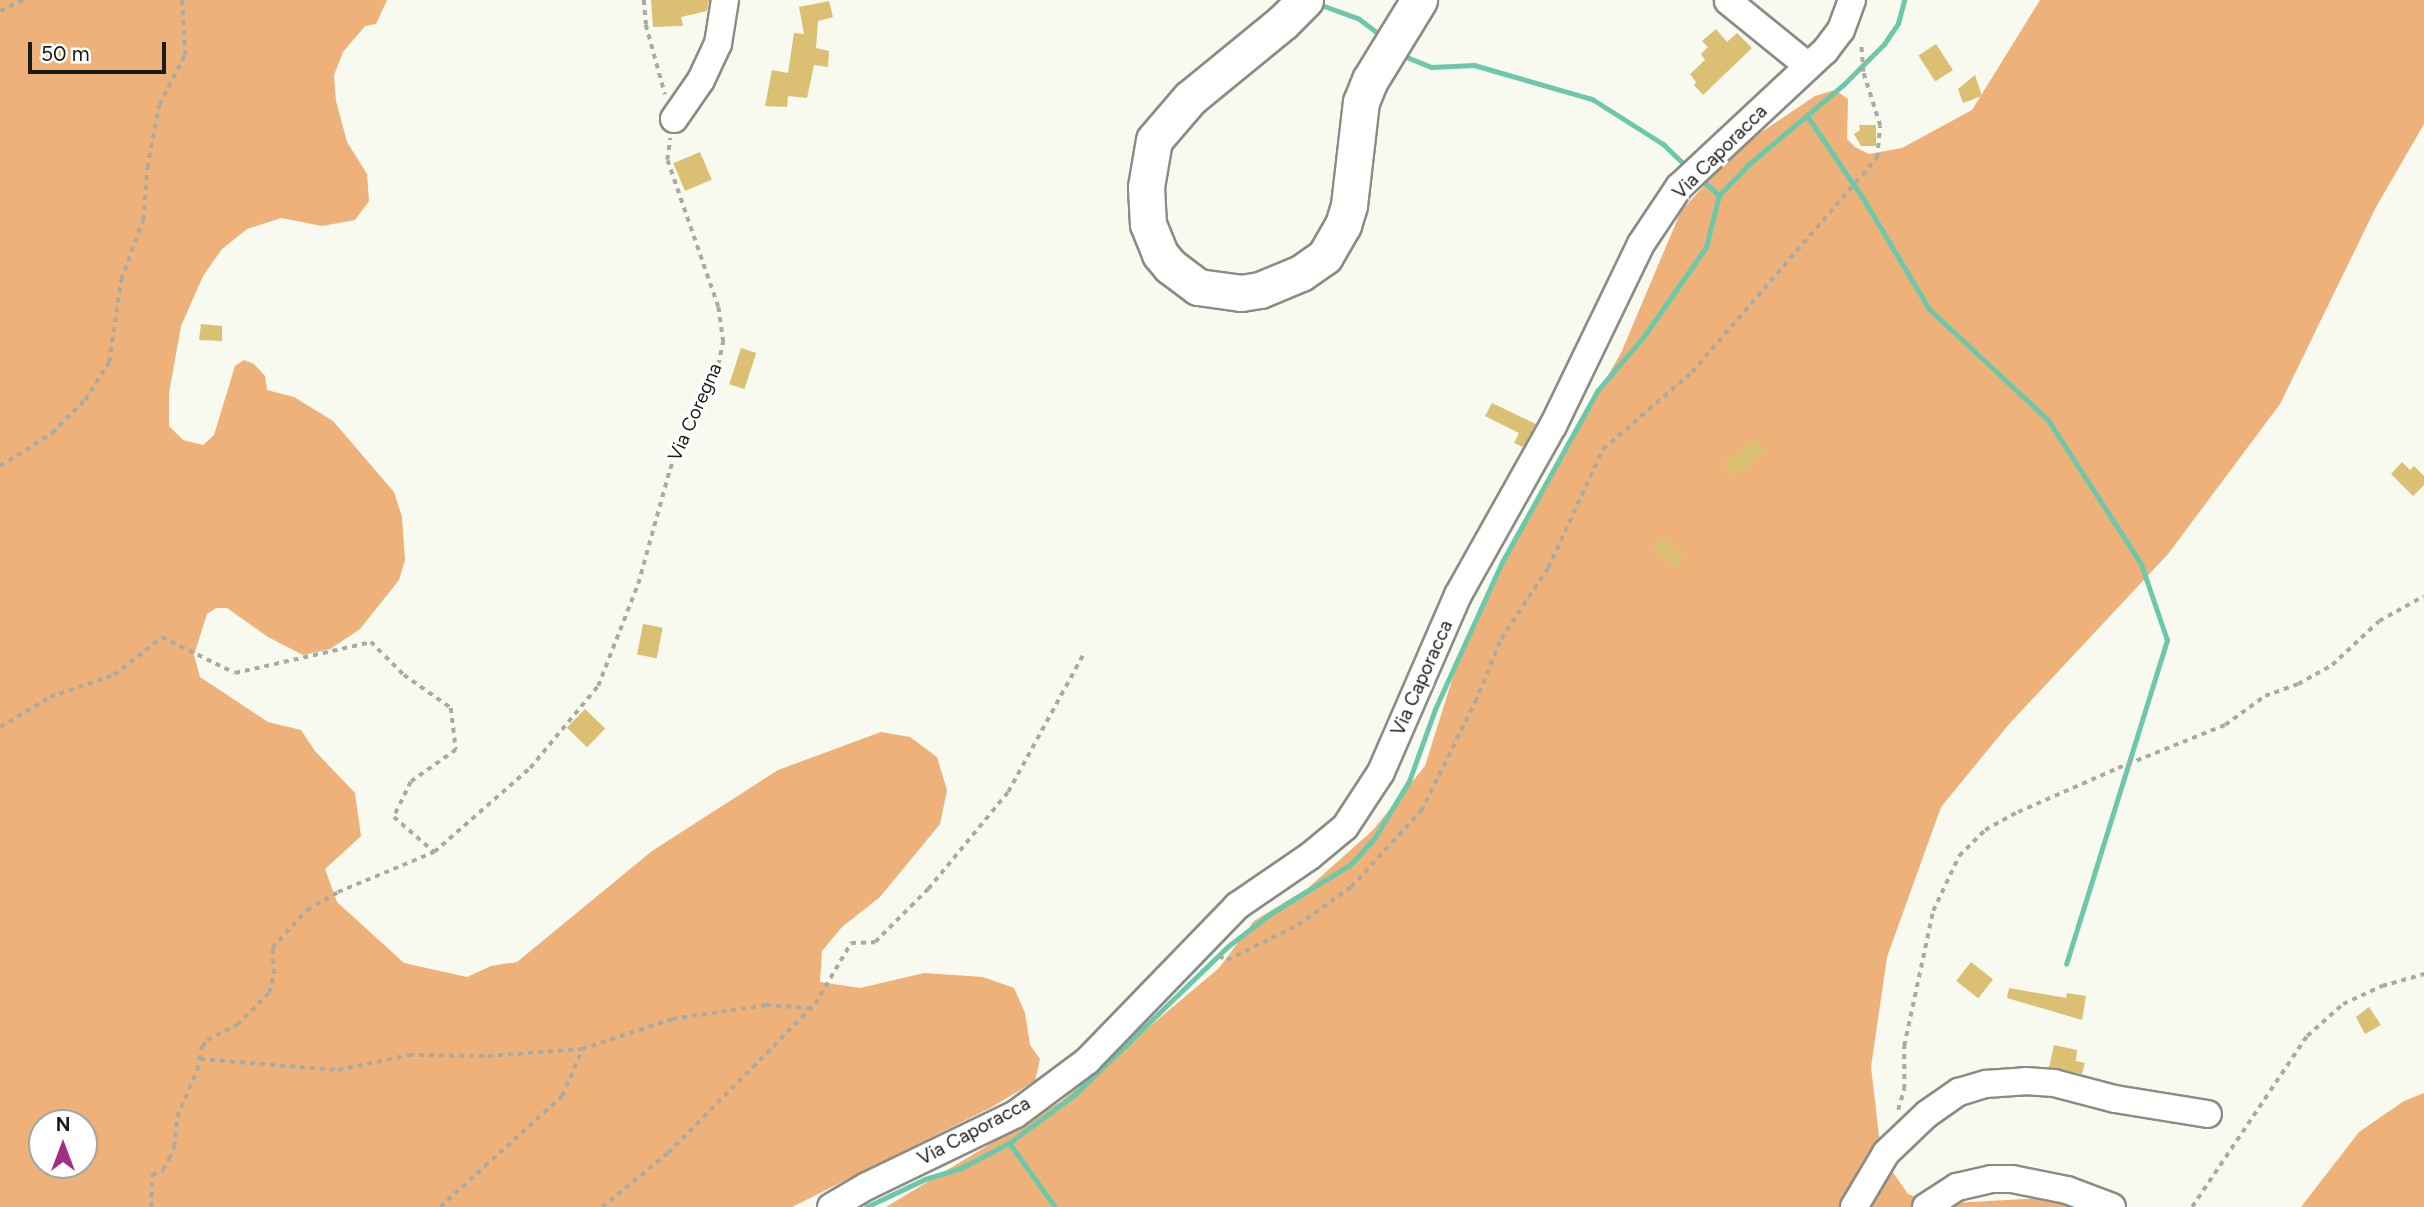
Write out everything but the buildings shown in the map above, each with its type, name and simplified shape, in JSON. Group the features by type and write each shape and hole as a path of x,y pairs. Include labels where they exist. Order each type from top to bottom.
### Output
{"main road":[{"path":"1305,0 1283,22 1190,98 1154,139 1146,187 1147,224 1160,254 1170,266 1198,287 1241,293 1260,290 1301,273 1325,256 1343,225 1349,205 1361,102 1370,80 1419,0"}],"street":[{"path":"674,119 701,80 718,44 725,0"},
{"name":"Via Caporacca","path":"831,1207 867,1186 1016,1114 1087,1061 1237,906 1310,856 1345,827 1381,772 1458,595 1553,426 1641,244 1679,187 1808,66 1841,30 1852,0"},
{"path":"1728,1 1808,66"},
{"path":"1854,1207 1886,1153 1927,1114 1959,1092 1986,1084 2025,1081 2054,1083 2115,1099 2208,1114"},
{"path":"1926,1207 1957,1187 1991,1179 2012,1179 2067,1190 2112,1207"}],"path":[{"path":"0,12 24,0"},
{"path":"0,466 52,433 86,400 109,362 121,281 143,220 147,168 159,105 185,55 182,0"},
{"path":"644,0 646,25 674,119"},
{"path":"1197,948 1227,960 1298,925 1351,887 1421,811 1475,702 1501,639 1548,568 1603,449 1692,372 1877,158 1880,126 1863,72 1861,43 1864,34"},
{"name":"Via Coregna","path":"151,1207 152,1175 163,1170 169,1160 177,1117 206,1040 237,1025 269,993 274,974 272,948 307,910 338,892 434,852 530,768 598,686 638,584 659,505 687,422 718,365 723,342 718,307 667,160 674,119"},
{"path":"1897,1115 1904,1090 1904,1046 1933,911 1959,856 1985,830 2018,812 2118,768 2225,725 2265,696 2298,684 2332,665 2379,621 2424,596"},
{"path":"0,727 50,697 114,675 162,637 235,673 370,642 404,675 451,708 456,750 411,782 394,817 434,852"},
{"path":"602,1207 667,1153 810,1009 851,943 875,942 928,889 1008,792 1083,655"},
{"path":"2192,1207 2307,1036 2343,1004 2382,986 2424,974"},
{"path":"200,1059 338,1070 409,1055 488,1056 582,1049 672,1020 766,1005 810,1009"},
{"path":"440,1207 562,1096 582,1049"}],"shaded area":[{"path":"0,0 387,0 376,24 365,26 343,52 334,75 336,101 347,142 367,174 369,201 355,220 322,226 281,218 247,229 222,249 203,276 181,326 169,393 169,426 183,440 203,445 214,435 235,366 244,360 254,364 265,376 267,390 294,397 333,421 394,492 402,517 405,560 399,580 360,629 330,649 303,655 268,637 227,608 216,608 207,614 194,655 200,677 268,722 301,730 315,751 355,793 361,836 325,869 337,902 404,963 467,977 491,966 517,962 652,851 778,770 881,732 910,737 937,757 947,790 940,824 880,897 842,927 822,951 820,982 860,988 924,973 983,977 1014,988 1025,1013 1030,1045 1040,1059 1035,1081 992,1107 792,1207 0,1207"},
{"path":"2040,0 2424,0 2424,124 2376,207 2280,404 2168,554 2009,724 1941,807 1887,957 1871,1067 1879,1136 1892,1171 1908,1194 1926,1201 1952,1203 2041,1198 2077,1207 886,1207 1060,1102 1219,968 1254,921 1308,888 1373,830 1425,766 1457,664 1511,542 1621,353 1681,211 1722,166 1760,133 1815,96 1835,90 1848,99 1847,139 1855,147 1869,154 1902,148 1972,110"},
{"path":"2424,1093 2424,1207 2301,1207 2359,1132 2404,1101"}],"waterway":[{"path":"866,1207 925,1179 961,1168 1009,1143 1074,1095 1227,947 1270,914 1351,864 1375,837 1409,781 1435,709 1502,562 1597,391 1644,336 1706,247 1719,195 1749,164 1844,84 1884,44 1898,23 1904,0"},
{"path":"1324,6 1359,19 1383,37"},
{"path":"1399,54 1431,67 1474,65 1592,99 1663,144 1688,168"},
{"path":"1807,116 1864,200 1929,309 2048,420 2141,564 2167,640 2066,964"},
{"path":"1701,179 1719,195"},
{"path":"1009,1143 1055,1207"}]}
